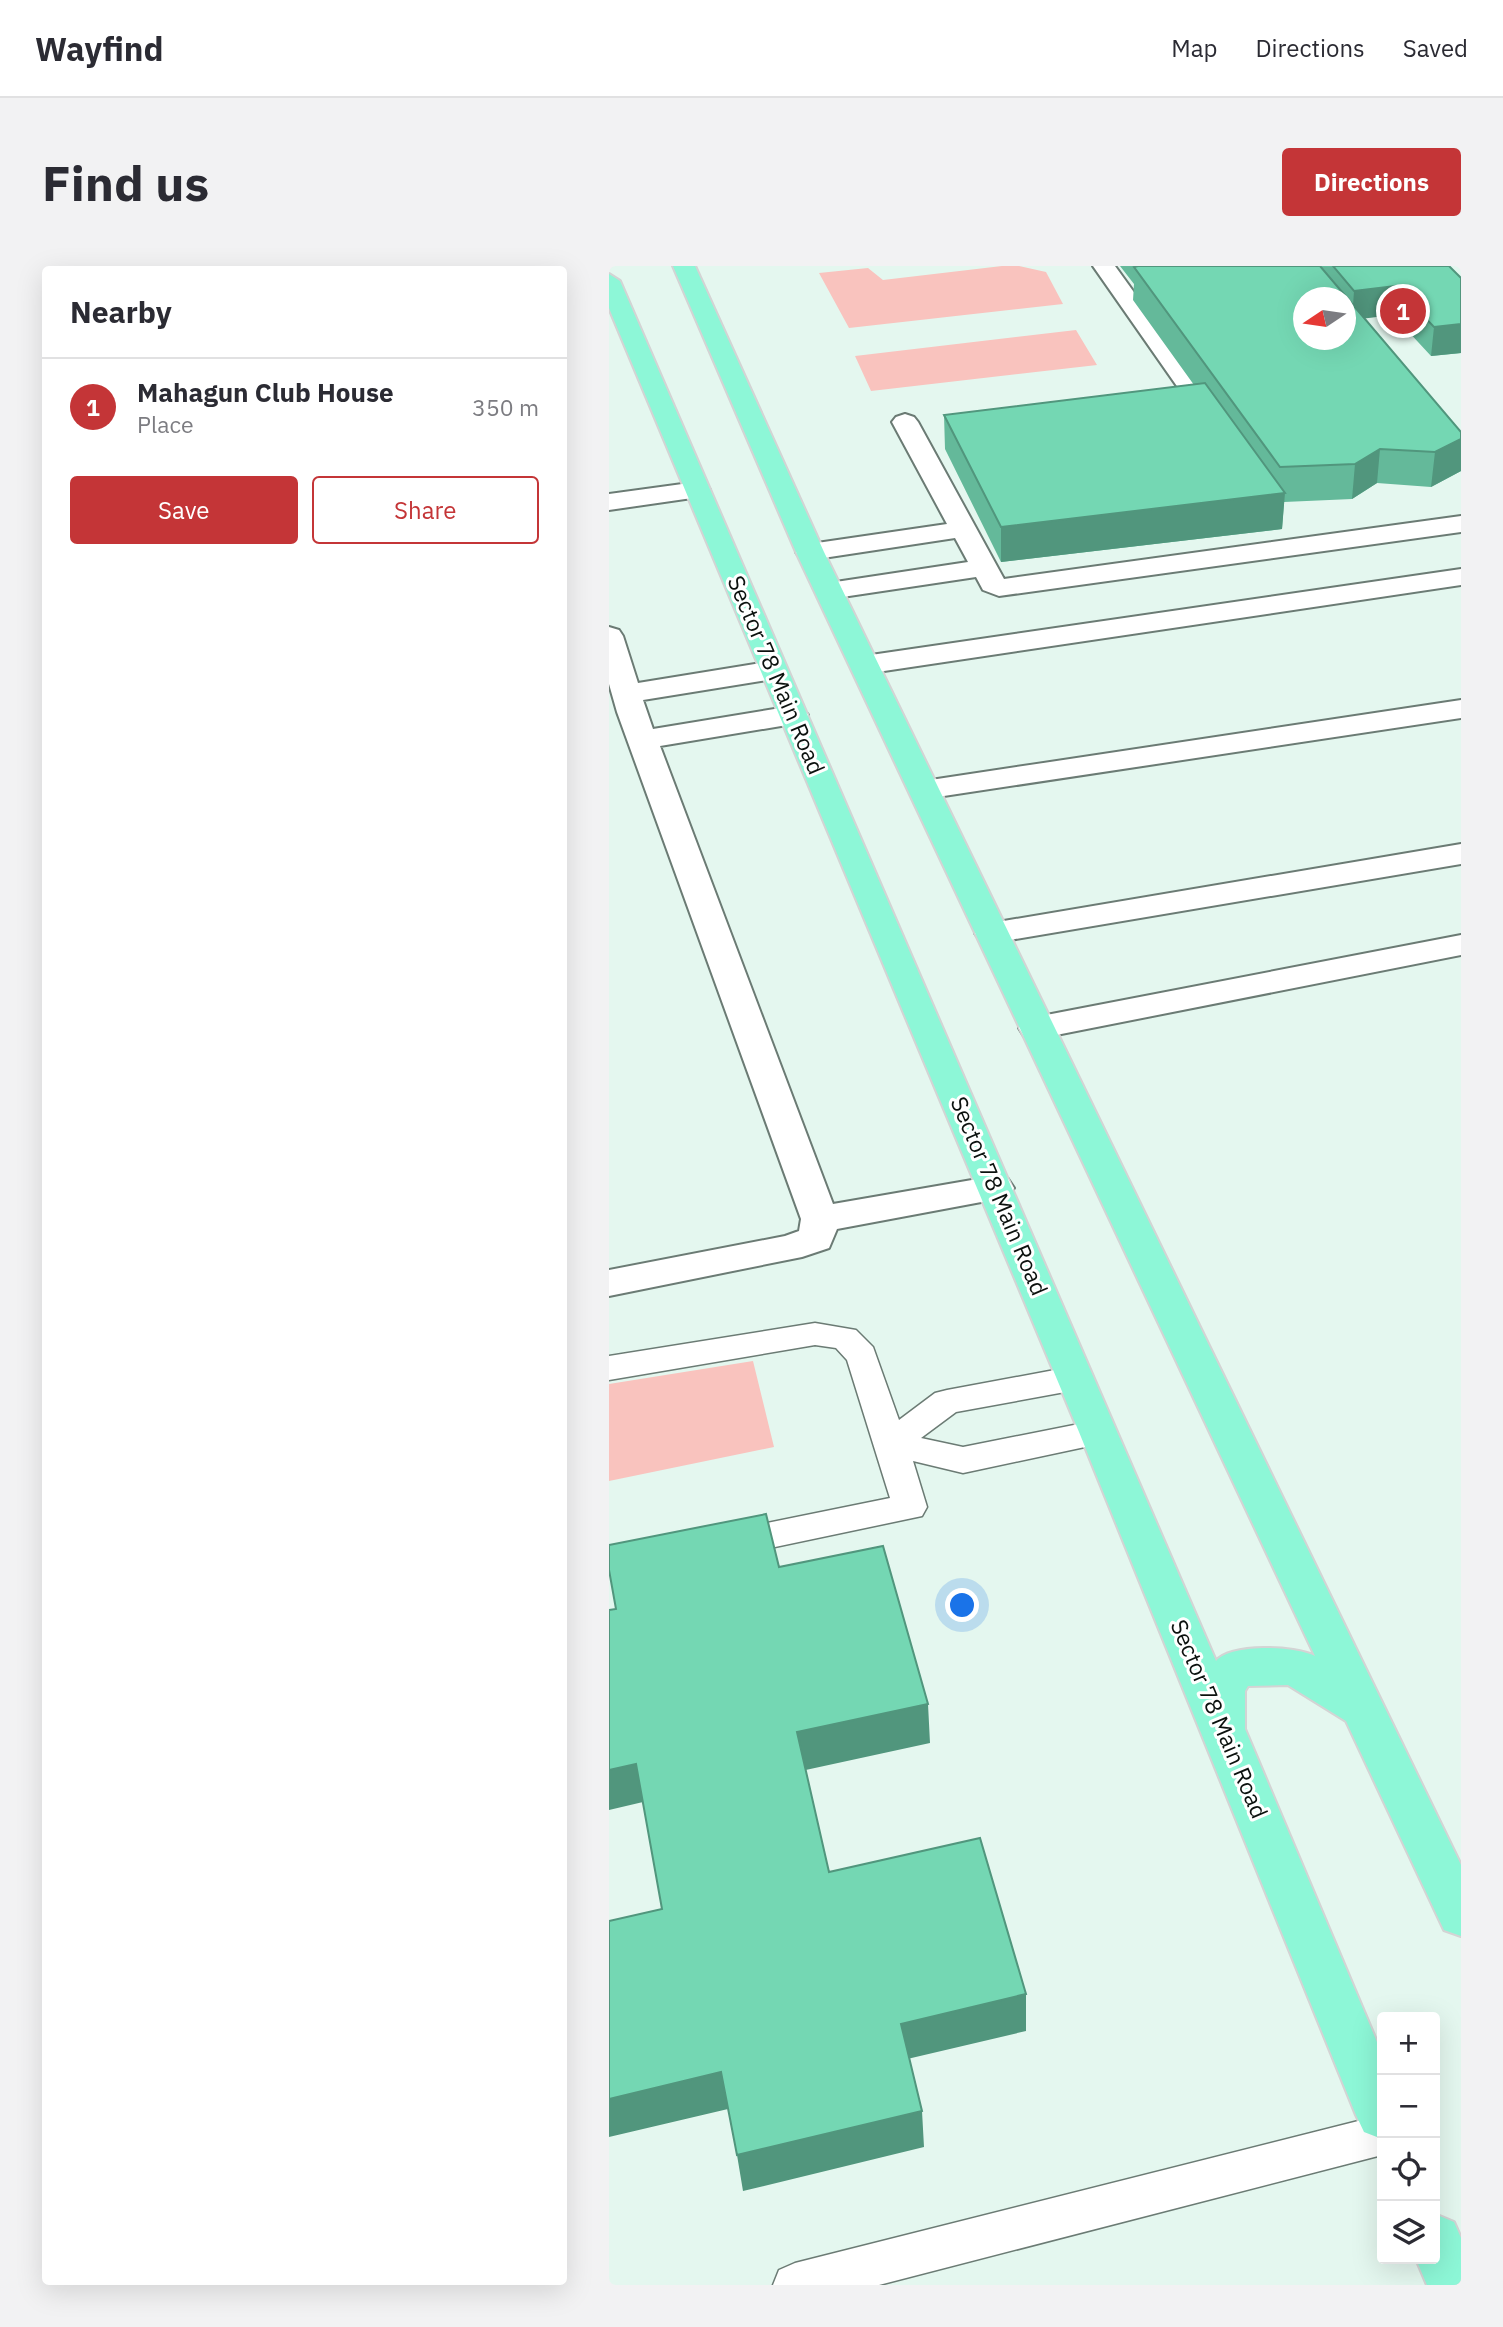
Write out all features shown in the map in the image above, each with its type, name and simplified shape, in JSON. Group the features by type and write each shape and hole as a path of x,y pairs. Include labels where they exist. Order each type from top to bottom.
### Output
{"main road":[{"path":"684,266 810,552 1359,1707 1461,1915"},
{"name":"Sector 78 Main Road","path":"609,281 1099,1432 1377,2103"},
{"path":"1225,1735 1222,1688 1235,1670 1264,1666 1296,1667 1359,1707"},
{"path":"1440,2252 1454,2285"}],"street":[{"path":"1104,266 1231,444"},
{"path":"1164,392 1191,388"},
{"path":"905,422 995,587 1003,589 1294,534 1461,524"},
{"path":"609,502 697,489"},
{"path":"810,552 964,528"},
{"path":"829,591 984,568"},
{"path":"864,665 1461,577"},
{"path":"609,636 628,716 820,1219 816,1239 789,1248 609,1283"},
{"path":"628,716 773,670"},
{"path":"924,790 1461,709"},
{"path":"628,716 793,715"},
{"path":"992,933 1461,854"},
{"path":"1035,1028 1461,944"},
{"path":"820,1219 995,1188"}],"lane":[{"path":"609,1368 815,1334 845,1338 862,1355 910,1507 691,1552"},
{"path":"890,1444 947,1402 1076,1378"},
{"path":"890,1444 963,1460 1099,1432"},
{"path":"795,2285 1377,2136"}],"shaded area":[{"path":"1019,266 1046,272 1063,304 849,328 819,273 868,268 883,280"},
{"path":"1076,330 1097,365 871,391 855,356"},
{"path":"753,1361 774,1447 609,1481 609,1384"}],"building":[{"path":"1320,266 1338,287 1293,287 1293,350 1356,350 1356,308 1461,432 1461,439 1435,452 1380,449 1355,464 1280,467 1134,267"},
{"path":"1333,266 1449,266 1461,278 1461,324 1434,327 1395,286 1356,291 1356,287 1351,287"},
{"path":"1205,383 1285,493 1001,527 944,415"},
{"path":"766,1514 779,1567 883,1546 928,1704 797,1732 829,1872 980,1838 1026,1994 901,2024 922,2111 737,2155 721,2072 609,2099 609,1921 662,1909 636,1764 609,1770 609,1610 616,1609 609,1570 609,1545"}],"place":[{"name":"Mahagun Club House","path":"1403,311"}]}
